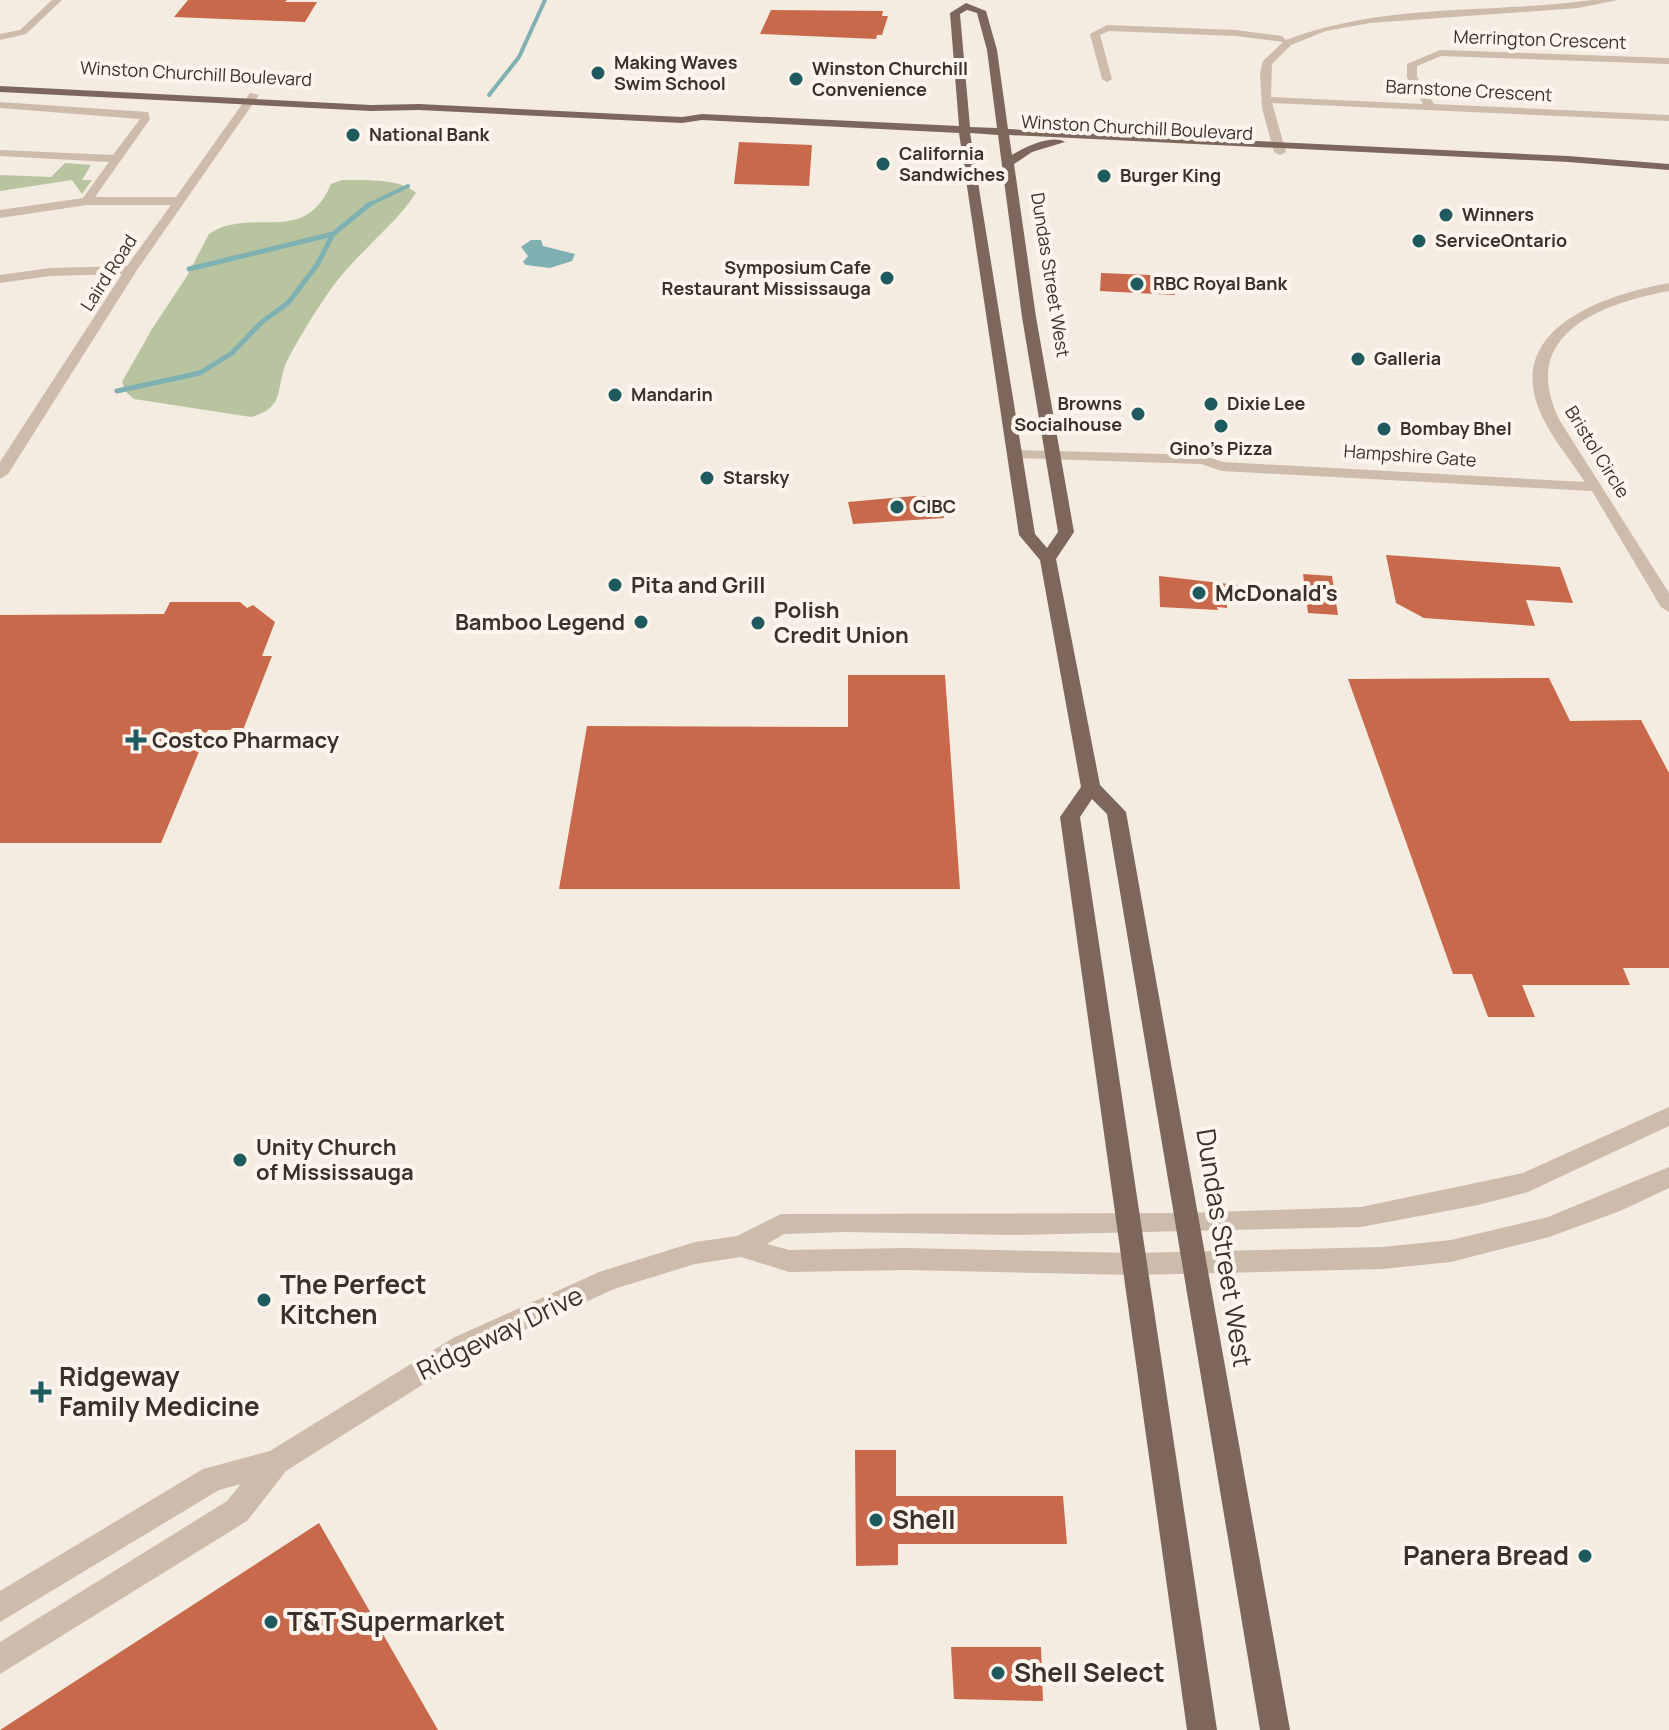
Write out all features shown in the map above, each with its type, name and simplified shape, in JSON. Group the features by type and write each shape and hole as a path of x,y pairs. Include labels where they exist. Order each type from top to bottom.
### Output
{"main road":[{"name":"Dundas Street West","path":"1048,559 1066,532 1006,164 992,50 981,11 965,3 955,13 965,134 1027,535 1048,559 1091,787 1116,812 1275,1730"},
{"name":"Winston Churchill Boulevard","path":"0,87 252,98 371,108 389,106 682,120 702,117 903,127 965,134"},
{"path":"903,127 938,119 962,108"},
{"path":"1000,115 1058,138"},
{"name":"Winston Churchill Boulevard","path":"682,120 698,125 1058,138 1573,165 1669,167"},
{"path":"1006,164 1028,150 1058,138"},
{"path":"1091,787 1070,817 1141,1222 1202,1730"}],"street":[{"path":"0,37 23,32 57,0"},
{"path":"1417,3 1487,2 1542,6 1613,0"},
{"path":"1279,148 1267,100 1264,72 1268,59 1282,39 1328,15"},
{"path":"1107,79 1095,34 1107,28 1236,33 1282,39"},
{"name":"Merrington Crescent","path":"1430,107 1412,77 1412,64 1440,53 1669,61"},
{"name":"Laird Road","path":"0,474 131,270 252,98"},
{"name":"Barnstone Crescent","path":"1267,100 1669,118"},
{"path":"0,105 144,114 145,119 87,201"},
{"path":"0,153 116,159"},
{"path":"0,214 87,201 179,201"},
{"path":"0,279 50,272 131,270"},
{"name":"Bristol Circle","path":"1669,287 1629,296 1588,312 1559,332 1539,368 1541,395 1560,435 1596,487 1669,607"},
{"name":"Hampshire Gate","path":"1017,460 1204,470 1222,466 1596,487"},
{"name":"Ridgeway Drive","path":"0,1607 213,1478 276,1462 462,1346 622,1275 695,1253 741,1246 781,1224 1188,1223 1361,1217 1478,1195 1542,1176 1669,1116"},
{"name":"Ridgeway Drive","path":"741,1246 789,1261 906,1259 1194,1263 1382,1258 1451,1251 1549,1227 1611,1204 1669,1177"},
{"name":"Ridgeway Drive","path":"0,1659 237,1511 276,1462"}],"green space":[{"path":"65,163 91,165 82,180 92,180 82,194 72,180 0,191 0,175 51,177"},
{"path":"342,180 391,182 416,193 350,265 328,294 288,359 278,394 270,408 251,417 134,399 127,393 122,382 209,234 226,226 292,220 307,215 320,203 331,184"}],"water":[{"path":"531,240 541,240 543,246 575,254 572,261 550,268 526,265 523,262 528,256 521,247"}],"building":[{"path":"188,0 317,2 305,22 174,17"},
{"path":"771,10 883,11 882,16 888,16 882,35 877,35 876,39 760,34"},
{"path":"739,142 812,145 809,186 734,184"},
{"name":"RBC Royal Bank","path":"1101,273 1174,276 1175,295 1100,291"},
{"name":"CIBC","path":"937,497 944,518 853,524 848,502"},
{"path":"1386,555 1560,567 1573,603 1526,600 1535,626 1424,618 1396,603"},
{"path":"1303,574 1332,576 1338,615 1308,613"},
{"name":"McDonald's","path":"1159,576 1238,585 1240,601 1227,601 1227,608 1217,607 1218,610 1160,607"},
{"path":"170,602 240,602 247,608 253,605 275,622 262,656 272,656 243,730 208,730 161,843 0,843 0,615 164,614"},
{"path":"848,675 945,675 960,889 559,889 587,726 848,727"},
{"path":"1549,678 1570,721 1641,720 1669,773 1669,968 1623,968 1630,985 1522,985 1535,1017 1488,1017 1472,974 1453,974 1348,679"},
{"name":"Shell","path":"855,1450 896,1450 896,1496 1063,1496 1067,1544 898,1544 898,1565 856,1566"},
{"name":"T&T Supermarket","path":"319,1523 438,1730 0,1730"},
{"name":"Shell Select","path":"951,1647 1041,1647 1043,1701 954,1699"}],"waterway":[{"path":"489,95 519,57 545,0"},
{"path":"370,204 408,186"},
{"path":"333,234 370,204"},
{"path":"366,206 370,204"},
{"path":"117,391 200,373 232,353 262,322 288,303 317,265 333,234"},
{"path":"189,269 333,234"}],"place":[{"name":"Making Waves Swim School","path":"598,73"},
{"name":"Winston Churchill Convenience","path":"796,79"},
{"name":"National Bank","path":"353,135"},
{"name":"California Sandwiches","path":"883,164"},
{"name":"Burger King","path":"1104,176"},
{"name":"Winners","path":"1446,215"},
{"name":"ServiceOntario","path":"1419,241"},
{"name":"Symposium Cafe Restaurant Mississauga","path":"887,278"},
{"name":"RBC Royal Bank","path":"1137,284"},
{"name":"Galleria","path":"1358,359"},
{"name":"Mandarin","path":"615,395"},
{"name":"Dixie Lee","path":"1211,404"},
{"name":"Browns Socialhouse","path":"1138,414"},
{"name":"Gino's Pizza","path":"1221,426"},
{"name":"Bombay Bhel","path":"1384,429"},
{"name":"Starsky","path":"707,478"},
{"name":"CIBC","path":"897,507"},
{"name":"Pita and Grill","path":"615,585"},
{"name":"McDonald's","path":"1199,593"},
{"name":"Bamboo Legend","path":"641,622"},
{"name":"Polish Credit Union","path":"758,623"},
{"name":"Costco Pharmacy","path":"136,740"},
{"name":"Unity Church of Mississauga","path":"240,1160"},
{"name":"The Perfect Kitchen","path":"264,1300"},
{"name":"Ridgeway Family Medicine","path":"41,1392"},
{"name":"Shell","path":"876,1520"},
{"name":"Panera Bread","path":"1585,1556"},
{"name":"T&T Supermarket","path":"271,1622"},
{"name":"Shell Select","path":"998,1673"}]}
